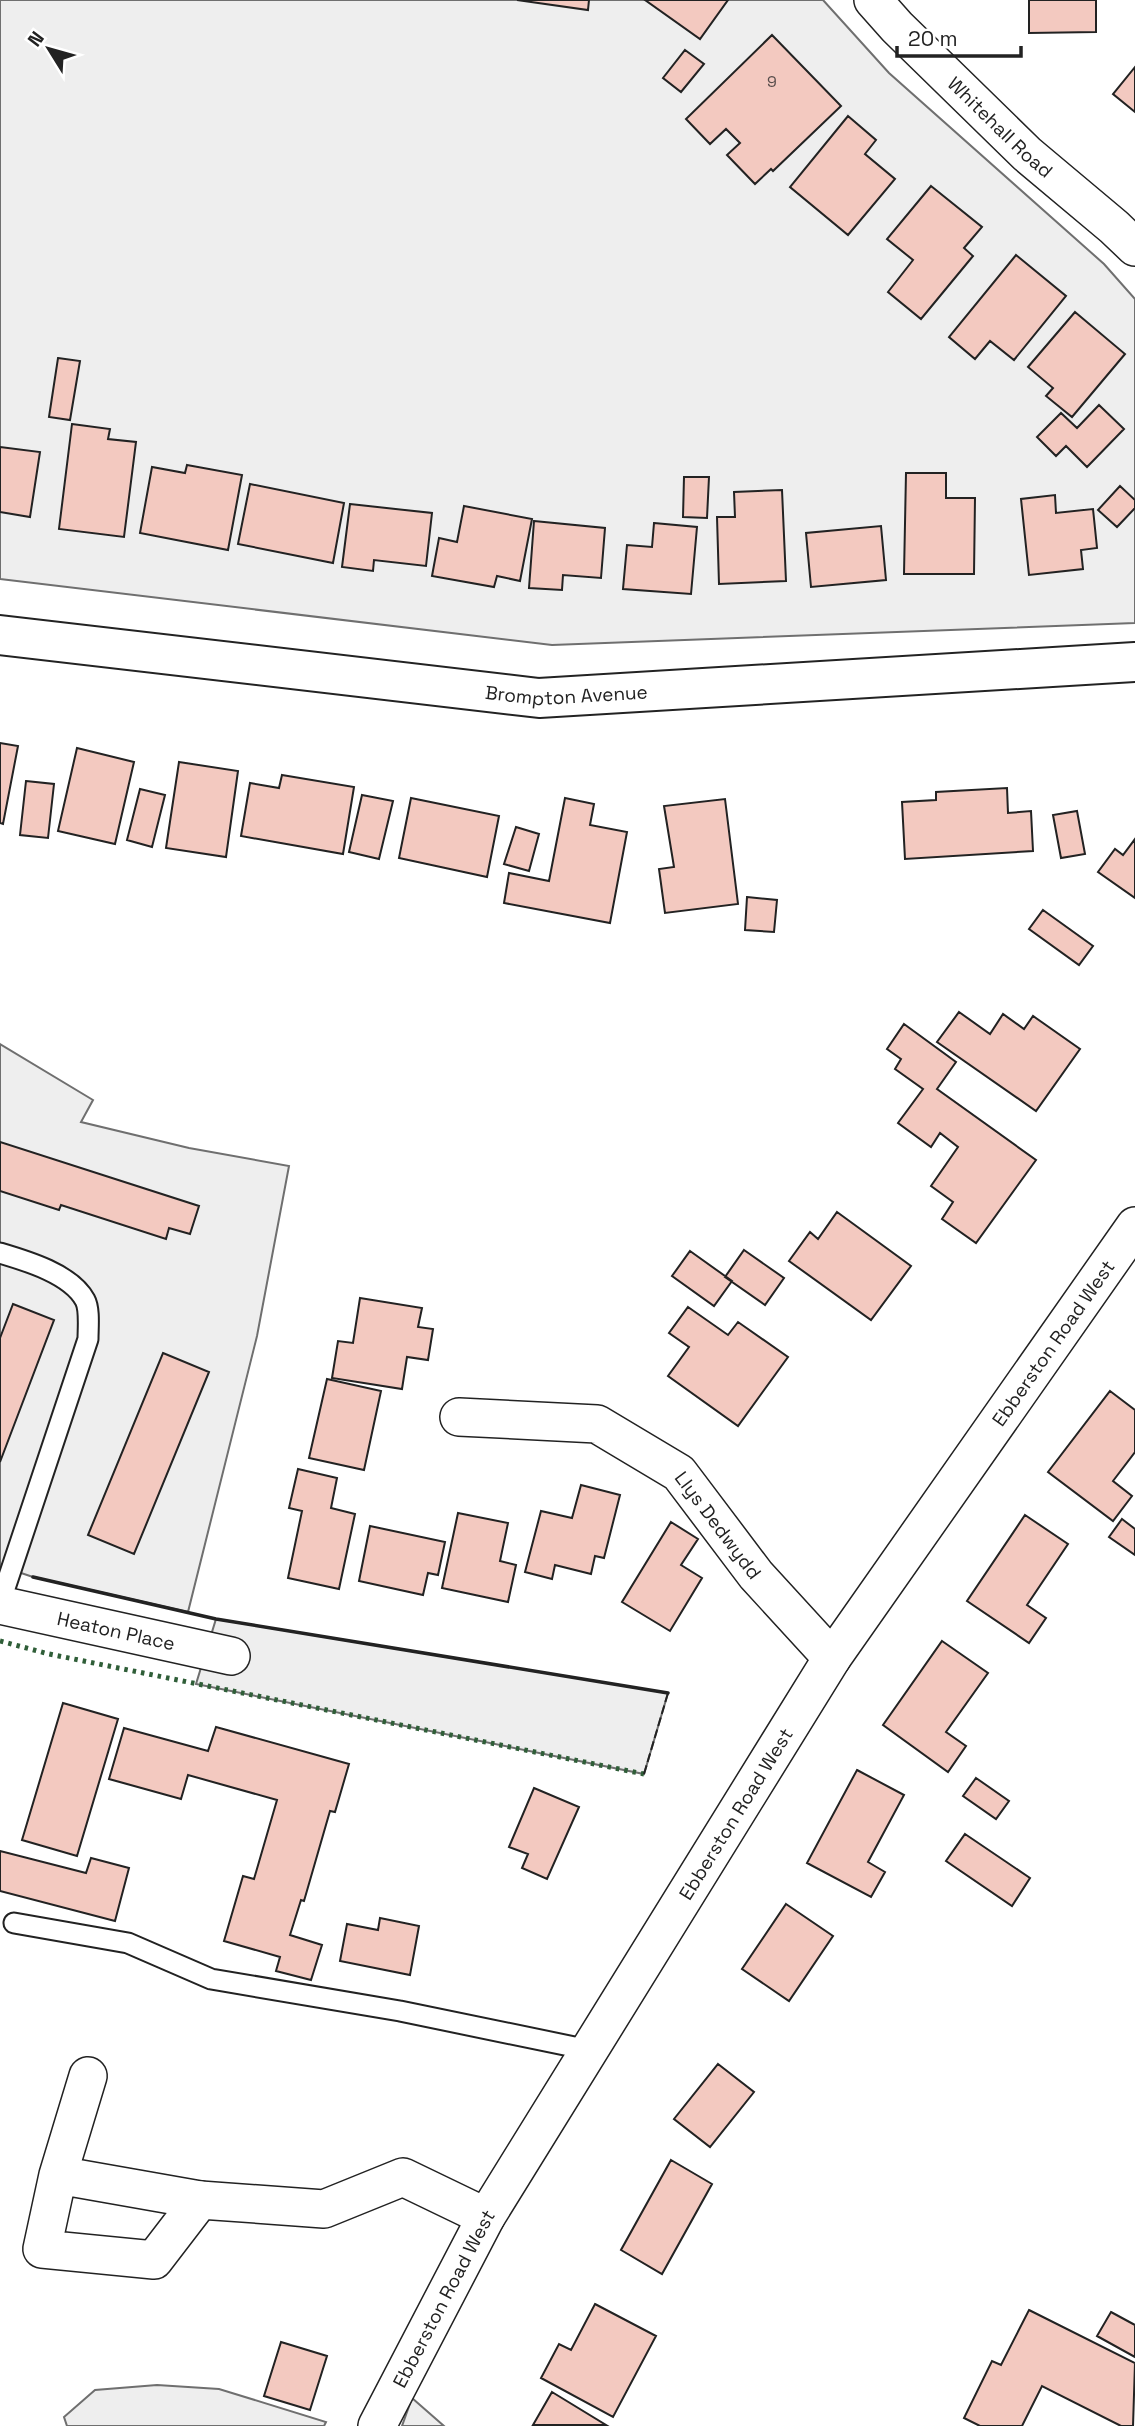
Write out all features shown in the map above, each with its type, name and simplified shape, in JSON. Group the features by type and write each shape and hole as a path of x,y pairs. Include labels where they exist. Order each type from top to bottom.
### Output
{"main road":[{"name":"Brompton Avenue","path":"0,635 539,698 1135,662"}],"street":[{"name":"Whitehall Road","path":"873,0 897,27 1027,154 1135,247"},
{"name":"Ebberston Road West","path":"377,2426 485,2217 832,1658 1135,1226"},
{"name":"Llys Dedwydd","path":"459,1417 597,1424 679,1473 756,1575 832,1658"},
{"name":"Heaton Place","path":"0,1604 231,1656"},
{"path":"88,2076 58,2175 42,2249 154,2260 200,2200"},
{"path":"58,2175 200,2200 324,2209 403,2177 485,2217"}],"lane":[{"path":"0,1252 28,1261 66,1280 86,1301 88,1339 0,1604"},
{"path":"14,1923 128,1943 211,1979 400,2011 589,2050"}],"shaded area":[{"path":"0,0 823,0 889,73 1104,264 1135,299 1135,623 552,645 0,579"},
{"path":"0,1044 93,1100 81,1122 189,1148 289,1166 257,1336 188,1612 33,1577 0,1566"},
{"path":"216,1619 668,1693 644,1774 196,1684"},
{"path":"157,2385 219,2389 326,2422 324,2426 67,2426 64,2417 95,2390"},
{"path":"412,2398 444,2426 402,2426"}],"building":[{"path":"517,0 589,0 588,10"},
{"path":"645,0 728,0 700,39"},
{"path":"1029,0 1096,0 1096,32 1029,33"},
{"path":"772,35 841,106 773,171 771,169 755,184 727,155 740,143 726,129 710,144 686,119"},
{"path":"685,50 704,64 681,92 663,78"},
{"path":"1135,67 1135,112 1113,94"},
{"path":"848,116 876,140 865,154 895,179 848,235 790,187"},
{"path":"931,186 982,227 964,248 973,256 921,319 888,292 913,260 887,239"},
{"path":"1016,255 1066,296 1014,360 990,341 975,359 949,337"},
{"path":"1075,312 1125,354 1072,417 1046,396 1053,388 1028,367"},
{"path":"58,358 80,361 70,420 49,417"},
{"path":"1099,405 1124,429 1087,467 1066,446 1056,456 1037,437 1061,413 1077,428"},
{"path":"72,424 110,429 108,439 136,442 124,537 59,529"},
{"path":"0,447 40,452 30,517 0,512"},
{"path":"187,465 242,475 228,550 140,533 152,467 185,473"},
{"path":"906,473 946,473 946,498 975,498 974,574 904,574"},
{"path":"684,477 709,477 707,518 683,517"},
{"path":"250,484 344,503 333,563 238,544"},
{"path":"1120,486 1135,500 1135,508 1117,527 1098,510"},
{"path":"782,490 786,581 719,584 717,517 735,517 734,492"},
{"path":"1055,495 1056,513 1093,509 1097,548 1081,550 1083,569 1029,575 1021,499"},
{"path":"350,504 432,513 426,566 374,560 373,571 342,567"},
{"path":"464,506 532,519 520,581 497,576 494,587 432,576 439,538 457,542"},
{"path":"534,521 605,528 601,578 563,575 562,590 529,588"},
{"path":"654,523 697,527 691,594 623,589 627,545 652,547"},
{"path":"881,526 886,580 811,587 806,533"},
{"path":"0,743 18,746 3,824 0,823"},
{"path":"77,748 134,762 115,844 58,831"},
{"path":"179,762 238,771 226,857 166,848"},
{"path":"282,775 354,787 343,854 241,836 250,783 279,788"},
{"path":"26,781 54,784 48,838 20,835"},
{"path":"1007,788 1008,813 1031,811 1033,851 905,859 902,802 936,800 936,792"},
{"path":"140,789 165,795 152,847 127,840"},
{"path":"362,795 393,801 379,859 349,852"},
{"path":"411,798 499,816 487,877 399,858"},
{"path":"565,798 594,804 590,825 627,832 610,923 504,903 509,873 549,881"},
{"path":"725,799 738,904 665,913 659,869 674,867 664,806"},
{"path":"1077,811 1085,854 1061,858 1053,815"},
{"path":"516,827 539,834 529,871 504,864"},
{"path":"1135,839 1135,898 1098,872 1115,849 1123,855"},
{"path":"747,897 777,900 774,932 745,930"},
{"path":"1043,910 1093,946 1079,965 1029,929"},
{"path":"959,1012 990,1034 1003,1014 1024,1029 1033,1016 1080,1049 1036,1111 937,1042"},
{"path":"904,1024 956,1062 937,1089 1036,1160 976,1243 942,1219 953,1202 931,1186 958,1147 940,1133 931,1147 898,1123 923,1089 895,1069 901,1059 887,1049"},
{"path":"0,1142 199,1206 190,1234 169,1228 166,1239 61,1205 59,1210 0,1191"},
{"path":"837,1212 911,1266 871,1320 789,1261 810,1232 818,1239"},
{"path":"744,1250 784,1278 765,1305 725,1277"},
{"path":"690,1251 732,1281 714,1306 672,1276"},
{"path":"360,1298 422,1308 418,1327 433,1329 428,1360 407,1357 402,1389 332,1378 338,1341 353,1343"},
{"path":"13,1304 54,1320 0,1462 0,1338"},
{"path":"688,1307 728,1335 738,1322 788,1357 738,1426 668,1376 689,1347 669,1333"},
{"path":"163,1353 209,1372 134,1554 88,1535"},
{"path":"327,1379 381,1391 364,1470 309,1458"},
{"path":"1110,1391 1135,1410 1135,1452 1113,1481 1132,1496 1113,1521 1048,1472"},
{"path":"298,1469 337,1478 331,1508 355,1514 339,1589 288,1578 302,1511 289,1508"},
{"path":"581,1485 620,1495 604,1558 595,1556 591,1574 555,1565 552,1579 525,1572 541,1511 572,1518"},
{"path":"458,1513 508,1523 500,1561 516,1565 508,1602 442,1588"},
{"path":"1025,1515 1068,1544 1027,1605 1046,1618 1029,1643 967,1601"},
{"path":"1122,1519 1135,1529 1135,1555 1109,1537"},
{"path":"671,1522 698,1539 681,1565 702,1578 670,1631 622,1602"},
{"path":"370,1526 445,1542 438,1575 428,1573 423,1595 359,1581"},
{"path":"942,1641 988,1673 946,1732 966,1746 948,1772 883,1725"},
{"path":"63,1703 118,1719 77,1856 22,1840"},
{"path":"216,1727 349,1764 335,1812 330,1811 304,1901 301,1900 290,1935 322,1945 311,1980 276,1971 280,1957 224,1941 243,1876 254,1879 277,1800 188,1775 181,1799 109,1779 124,1728 208,1751"},
{"path":"857,1770 904,1795 868,1862 885,1872 871,1897 807,1863"},
{"path":"976,1778 1009,1801 996,1819 963,1796"},
{"path":"534,1788 579,1807 547,1879 522,1868 528,1854 509,1847"},
{"path":"965,1834 1030,1878 1012,1906 946,1861"},
{"path":"0,1851 86,1873 91,1858 129,1868 115,1921 0,1891"},
{"path":"786,1904 833,1936 789,2001 742,1969"},
{"path":"380,1918 419,1926 410,1975 340,1961 347,1924 378,1930"},
{"path":"718,2064 754,2092 710,2147 674,2119"},
{"path":"671,2160 712,2184 662,2274 621,2250"},
{"path":"595,2304 656,2336 613,2417 541,2378 559,2344 571,2350"},
{"path":"1029,2310 1135,2363 1133,2426 1121,2426 1042,2386 1022,2426 980,2426 964,2418 992,2361 1001,2365"},
{"path":"1111,2312 1135,2325 1135,2357 1097,2336"},
{"path":"281,2342 327,2356 310,2410 264,2396"},
{"path":"552,2392 606,2425 533,2425"}],"hedge":[{"path":"0,1641 49,1654 644,1774"}],"fence":[{"path":"644,1774 668,1693"}],"wall":[{"path":"33,1577 216,1619 668,1693"}]}
